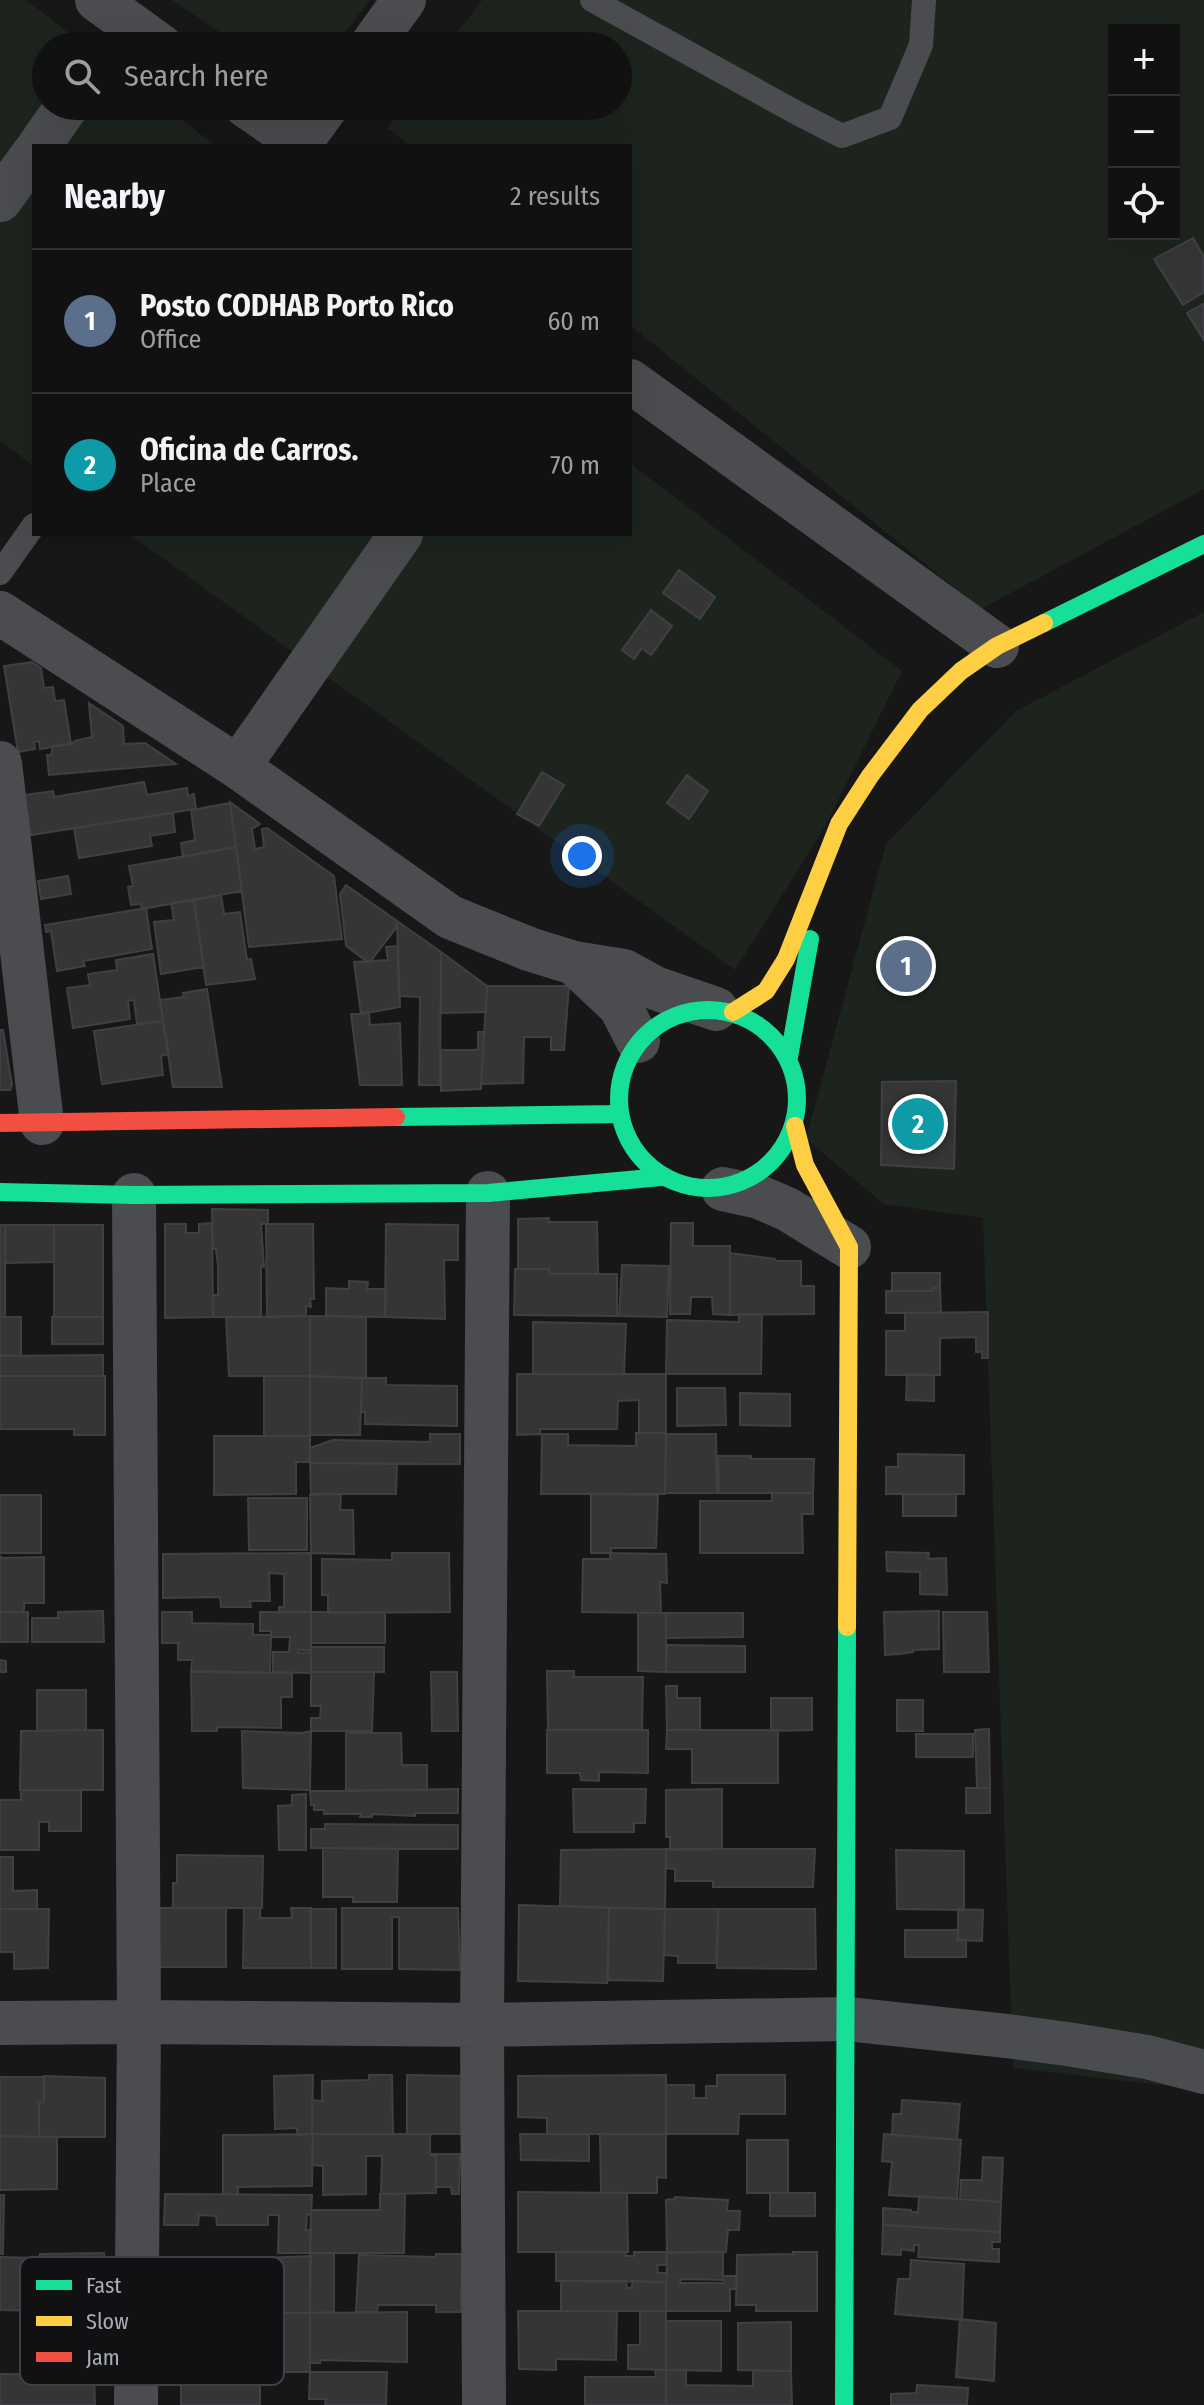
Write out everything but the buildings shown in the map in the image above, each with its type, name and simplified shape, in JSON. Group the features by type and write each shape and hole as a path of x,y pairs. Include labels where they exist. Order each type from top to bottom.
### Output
{"street":[{"path":"381,32 404,0"},
{"path":"40,144 57,120"},
{"path":"266,120 300,144"},
{"path":"302,144 318,120"},
{"path":"0,200 32,156"},
{"path":"632,382 997,646"},
{"path":"238,767 400,536"},
{"path":"661,1177 629,1144 618,1114 624,1068 638,1041 670,1020 697,1011 725,1010 766,991 786,959 839,824 870,776 920,710 961,671 997,646 1204,544"},
{"path":"0,613 238,767 450,917 529,949 574,963 624,971 655,988 755,1021 766,1029 789,1057 798,1091 795,1126 805,1165 849,1247 844,2405"},
{"path":"0,763 21,1123 618,1114"},
{"path":"789,1057 821,873"},
{"path":"574,963 620,1006 638,1041"},
{"path":"723,1189 753,1178 777,1157 795,1126"},
{"path":"0,1192 134,1195 488,1193 661,1177 691,1188 723,1189 759,1197 787,1209 849,1247"},
{"path":"484,2405 482,2025 488,1193"},
{"path":"134,1195 139,2022 137,2257"},
{"path":"0,2023 482,2025 847,2019 1037,2040 1147,2057 1204,2072"},
{"path":"136,2385 136,2405"}],"lane":[{"path":"592,0 842,136 890,118 921,45 924,0"},
{"path":"0,573 32,528"}],"shaded area":[{"path":"0,0 26,0 68,32 32,32 32,120 182,120 213,144 32,144 32,465 0,441"},
{"path":"172,0 370,0 346,32 219,32"},
{"path":"482,0 1204,0 1204,489 981,609 632,327 632,144 408,144 387,127 392,120 632,120 632,32 458,32"},
{"path":"632,465 902,671 825,827 735,970 132,536 632,536"},
{"path":"1204,612 1204,2090 1013,2068 983,1218 884,1204 806,1139 886,844 1016,711"}],"traffic: fast":[{"path":"1044,623 1204,544"},
{"path":"789,1057 810,939"},
{"path":"708,1010 742,1016 771,1036 791,1065 797,1099 791,1133 771,1162 742,1182 708,1188 674,1182 645,1162 625,1133 619,1099 625,1065 645,1036 674,1016 708,1010"},
{"path":"396,1117 618,1114"},
{"path":"0,1192 134,1195 488,1193 661,1177"},
{"path":"844,2405 847,1627"}],"traffic: slow":[{"path":"733,1012 766,991 786,959 839,824 870,776 920,710 961,671 997,646 1044,623"},
{"path":"795,1126 805,1165 849,1247 847,1627"}],"traffic: jam":[{"path":"0,1123 396,1117"}],"place":[{"name":"Posto CODHAB Porto Rico","path":"906,966"},
{"name":"Oficina de Carros.","path":"918,1124"}]}
